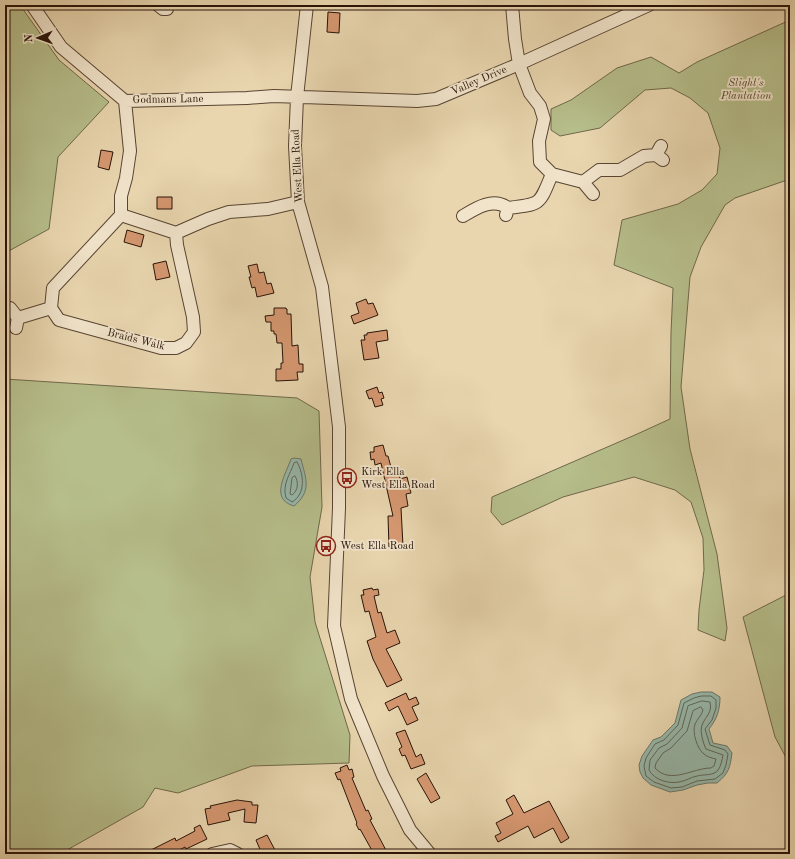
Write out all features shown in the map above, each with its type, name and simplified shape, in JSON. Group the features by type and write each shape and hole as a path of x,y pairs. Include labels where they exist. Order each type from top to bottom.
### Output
{"street":[{"name":"Godmans Lane","path":"32,5 61,47 125,101 274,96 297,97"},
{"name":"West Ella Road","path":"307,5 297,97 295,146 298,202 322,287 339,427 339,508 334,626 352,699 383,776 410,830 430,854"},
{"path":"512,5 519,64 530,93 540,106 544,119 539,141 540,162 552,174 583,182 593,194"},
{"name":"Valley Drive","path":"297,97 417,101 436,99 519,64 649,5"},
{"path":"10,308 17,323 50,308 53,288 121,215 121,196 126,178 130,151 125,101"},
{"path":"583,182 599,170 620,170 644,156 660,154"},
{"path":"463,216 485,204 505,209 532,205 541,199 552,174"},
{"path":"121,215 176,233 208,219 229,212 268,209 298,202"},
{"name":"Braids Walk","path":"50,308 59,320 161,348 176,348 186,343 194,332 193,317 177,245 176,233"},
{"path":"212,854 230,850 238,854"}],"green space":[{"path":"5,5 20,5 59,60 109,102 58,157 49,229 5,253"},
{"name":"Slight's Plantation","path":"790,20 790,179 735,198 725,205 701,247 690,277 681,387 690,449 717,554 727,628 725,641 698,630 704,570 703,538 691,502 675,490 634,477 563,497 502,525 491,512 492,497 670,419 673,288 614,265 622,220 678,204 702,190 717,174 720,148 708,113 690,98 671,88 645,90 600,128 560,136 551,130 551,109 571,100 617,68 651,57 679,73 697,62"},
{"path":"5,379 297,398 319,411 322,507 310,577 315,622 350,735 349,763 252,766 178,793 155,788 143,807 60,854 5,854"},
{"path":"790,593 790,765 775,737 743,617"}],"water":[{"path":"291,459 301,459 306,484 303,495 294,506 286,503 282,498 281,486"},
{"path":"712,692 720,697 718,714 709,729 713,743 727,746 732,753 728,770 717,783 697,785 683,790 670,792 651,785 643,778 640,772 639,765 642,756 653,740 661,737 675,723 681,700 692,694"}],"building":[{"path":"328,12 340,13 339,33 327,32"},
{"path":"101,150 113,152 109,170 98,167"},
{"path":"157,197 172,197 172,209 157,209"},
{"path":"127,230 144,235 141,247 124,242"},
{"path":"166,261 170,277 156,280 153,264"},
{"path":"257,264 259,273 264,272 267,284 271,283 274,293 257,297 255,287 252,288 248,266"},
{"path":"366,299 368,304 373,303 378,315 354,324 351,316 359,313 356,303"},
{"path":"274,308 286,308 287,314 291,314 292,346 298,345 299,364 303,364 303,372 297,372 298,380 276,381 276,369 281,369 281,363 283,363 282,343 277,343 276,334 274,334 274,331 271,331 271,322 266,322 265,316 274,315"},
{"path":"387,330 388,340 376,342 379,358 364,360 361,340 365,340 364,335 367,335 367,333"},
{"path":"377,387 379,393 382,392 384,398 381,399 383,405 375,407 372,398 369,399 366,391"},
{"path":"383,445 392,471 394,471 395,474 399,473 400,479 407,477 411,493 406,494 408,506 401,508 403,546 389,547 388,516 393,516 381,463 375,465 374,459 371,460 370,452 374,452 374,447"},
{"path":"372,588 373,590 378,589 379,595 374,596 378,613 381,612 387,633 395,630 400,643 386,649 402,680 387,687 373,659 367,641 376,637 369,611 365,612 361,595 364,595 363,590"},
{"path":"406,693 409,700 416,697 419,704 412,707 418,720 407,725 398,706 389,711 385,703"},
{"path":"405,730 416,757 421,754 425,764 411,769 405,755 402,756 399,749 402,747 396,733"},
{"path":"347,765 349,770 352,769 354,777 352,778 366,811 368,810 372,819 370,820 388,854 374,854 356,824 357,823 340,779 338,780 335,773 341,771 340,768"},
{"path":"426,773 440,798 431,803 417,779"},
{"path":"514,795 524,813 549,801 569,838 561,843 553,828 534,838 528,826 498,842 495,836 501,833 496,823 513,814 506,800"},
{"path":"237,800 252,802 252,805 258,805 256,823 244,822 245,809 228,813 230,820 208,825 205,809 211,808 210,806"},
{"path":"200,825 207,839 186,849 185,847 172,854 143,854 175,838 176,841 195,831 194,828"},
{"path":"267,835 275,850 262,854 256,840"}],"place":[{"name":"Kirk Ella West Ella Road","path":"347,478"},
{"name":"West Ella Road","path":"326,546"}]}
